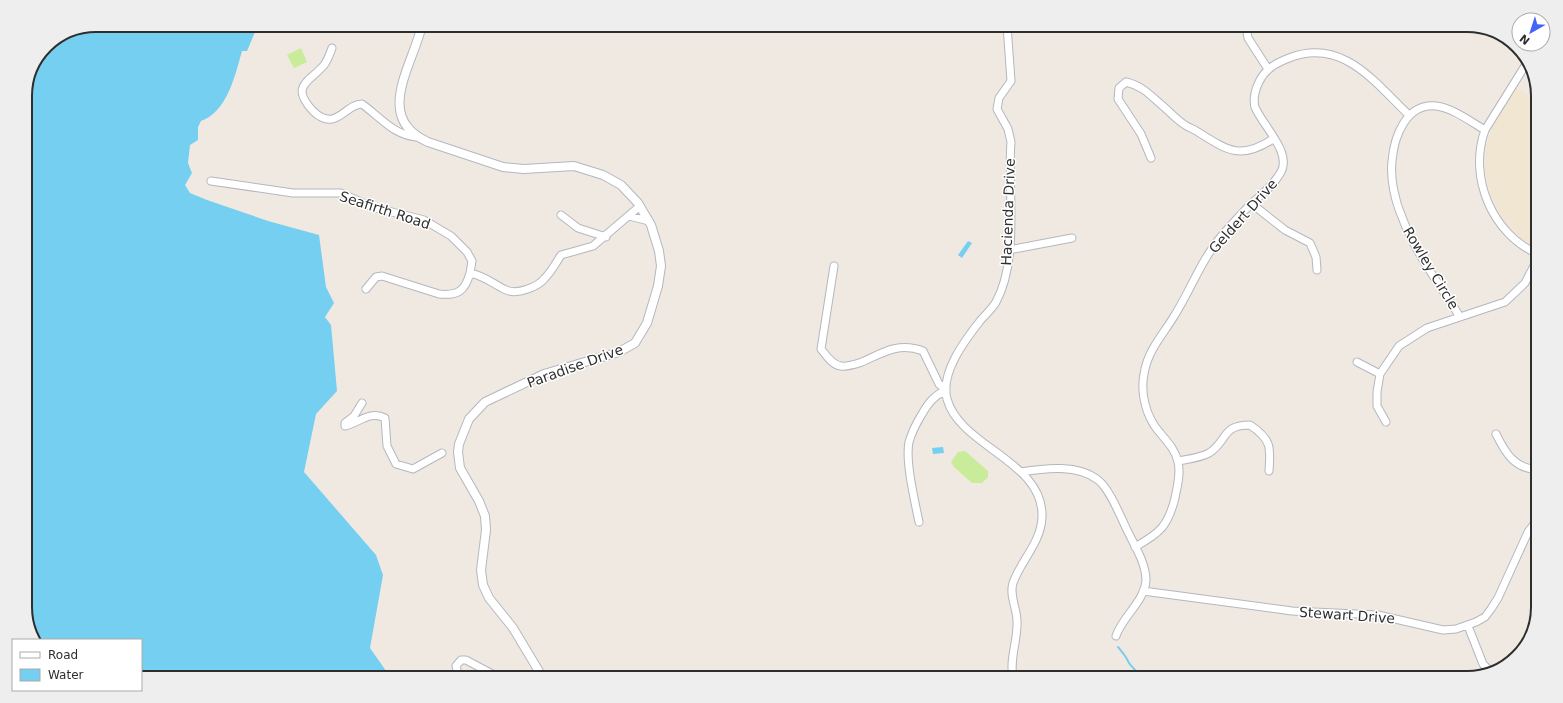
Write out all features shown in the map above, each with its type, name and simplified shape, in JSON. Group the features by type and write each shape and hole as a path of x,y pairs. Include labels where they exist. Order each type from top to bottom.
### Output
{"street":[{"path":"416,137 409,131 402,118 400,93 403,78 417,45 420,32"},
{"name":"Hacienda Drive","path":"946,390 950,371 958,351 996,303 1006,275 1009,250 1011,142 1008,129 997,109 999,98 1010,81 1007,32"},
{"path":"1247,32 1248,38 1268,69 1294,56 1309,54 1337,56 1370,76 1409,116 1426,107 1442,107 1449,109 1485,130"},
{"path":"332,48 324,65 308,79 303,86 304,95 312,110 321,117 332,119 341,115 353,106 362,104 392,129 406,136 416,137"},
{"path":"1524,68 1485,130 1481,142 1479,160 1480,181 1484,196 1493,213 1505,230 1519,243 1531,250"},
{"name":"Geldert Drive","path":"1135,547 1159,532 1166,523 1178,486 1178,461 1170,444 1154,425 1148,413 1143,388 1144,369 1153,349 1174,317 1209,251 1252,204 1270,187 1282,171 1284,160 1281,151 1273,139 1269,128 1255,107 1255,95 1258,84 1268,69"},
{"path":"1151,158 1141,134 1118,99 1119,88 1126,82 1139,85 1186,126 1220,147 1239,152 1262,146 1273,139"},
{"name":"Rowley Circle","path":"1409,116 1401,128 1392,161 1396,201 1410,237 1460,317"},
{"name":"Paradise Drive","path":"416,137 503,167 524,169 565,165 590,170 618,183 640,206 648,220 659,251 661,271 647,323 635,343 619,352 544,374 485,402 469,418 459,444 458,460 460,468 479,501 485,516 486,530 482,570 483,585 489,598 513,628 539,671"},
{"name":"Seafirth Road","path":"211,181 293,193 341,193 372,208 424,220 451,236 467,252 472,261 470,273"},
{"path":"1252,204 1285,230 1310,243 1316,257 1317,270"},
{"path":"366,289 376,277 382,276 439,294 449,295 459,292 465,288 470,273 488,278 507,290 515,292 535,286 545,279 560,255 593,246 606,237 640,206"},
{"path":"560,215 578,228 606,237"},
{"path":"629,216 648,220"},
{"path":"1009,250 1072,238"},
{"path":"834,266 821,348 829,360 841,366 853,365 895,348 912,346 923,351 939,384 946,390 947,400 961,423 1021,472 1034,487 1039,499 1042,517 1039,537 1018,571 1012,584 1017,622 1011,661 1012,671"},
{"path":"1386,422 1377,406 1377,392 1380,374 1399,346 1427,328 1505,302 1525,283 1531,271"},
{"path":"1357,362 1380,374"},
{"path":"919,522 909,458 909,442 918,420 927,405 935,396 946,390"},
{"path":"362,403 354,416 345,423 345,426 370,416 376,415 385,418 387,446 396,464 414,469 442,454"},
{"path":"1178,461 1209,453 1231,428 1240,425 1250,425 1267,439 1271,449 1269,471"},
{"path":"1496,434 1510,459 1531,469"},
{"path":"1021,472 1044,468 1077,470 1098,480 1106,489 1135,547 1145,572 1146,581 1143,591 1123,621 1116,636"},
{"name":"Stewart Drive","path":"1143,591 1292,611 1378,615 1443,630 1468,626 1485,617 1492,608 1531,528"},
{"path":"1468,626 1483,664 1487,668"},
{"path":"457,671 456,666 461,660 466,660 487,671"}],"shaded area":[{"path":"1517,88 1531,97 1531,244 1521,238 1501,216 1491,195 1485,170 1486,146 1496,118"}],"green space":[{"path":"301,48 307,62 294,68 287,55"},
{"path":"965,451 988,471 988,477 982,483 972,483 954,467 951,462 958,452"}],"water":[{"path":"96,32 255,32 247,51 242,51 233,82 224,101 217,110 201,121 198,127 198,140 190,145 188,163 192,173 185,185 190,193 207,200 268,221 319,235 326,287 334,303 325,317 331,325 337,391 316,414 304,472 376,555 383,575 370,648 386,671 142,671 142,639 41,639 35,628 32,611 32,92 34,79 45,57 54,48 75,35"},
{"path":"968,241 972,243 962,258 958,255"},
{"path":"943,447 944,453 933,454 932,448"}],"waterway":[{"path":"1118,647 1136,671"}]}
